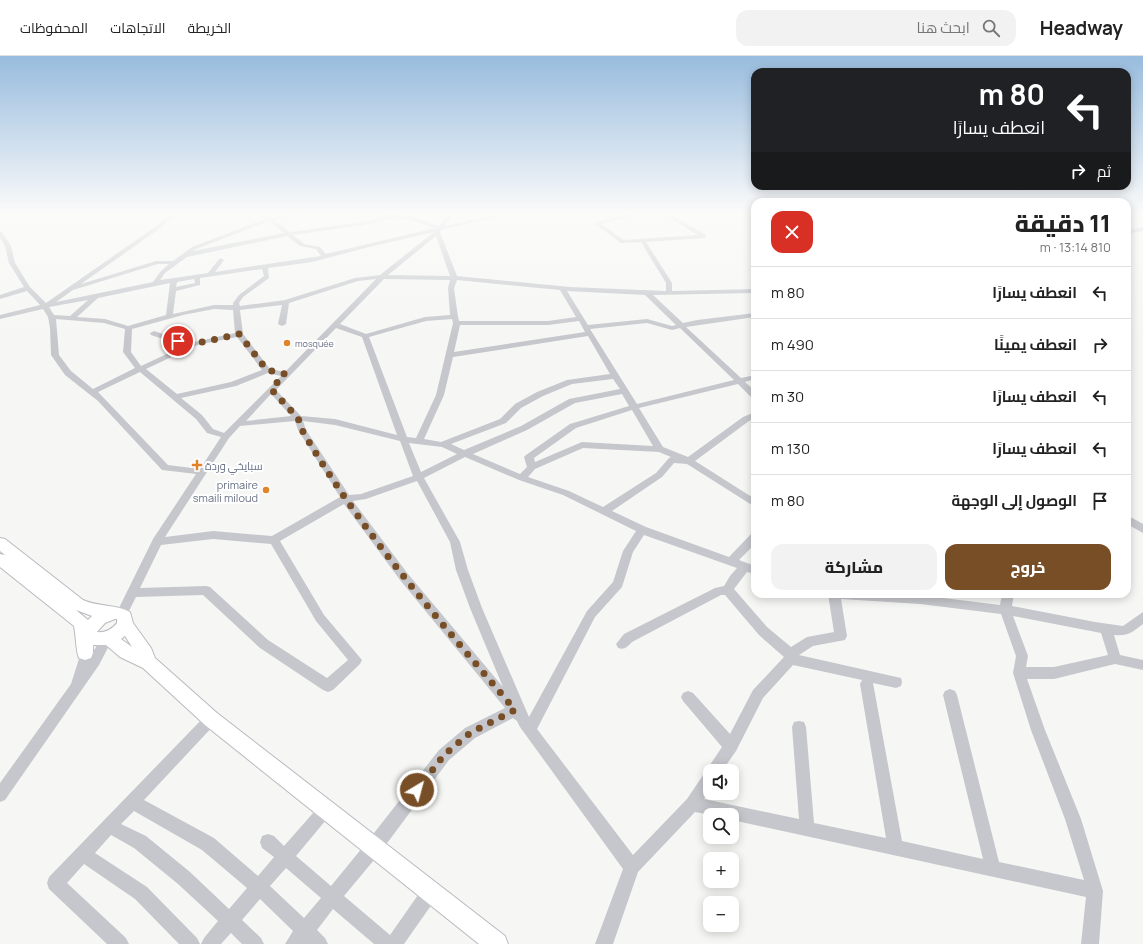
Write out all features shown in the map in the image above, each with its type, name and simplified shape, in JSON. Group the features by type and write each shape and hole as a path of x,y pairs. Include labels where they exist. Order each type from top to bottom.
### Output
{"main road":[{"path":"0,543 78,604 120,617 145,653 149,663"},
{"path":"0,559 95,633 126,652 149,663 211,719 326,809 373,848 431,891 497,944"},
{"path":"95,633 95,621 108,614 120,617"},
{"path":"85,654 85,636 95,633 119,632 120,617"}],"street":[{"path":"9,253 12,263 28,288 45,306 52,317 55,355 68,373 101,399 165,468 202,472"},
{"path":"45,306 120,253"},
{"path":"155,283 163,272 186,255 192,253"},
{"path":"323,253 326,257"},
{"path":"0,317 155,283 264,267 341,253"},
{"path":"120,617 157,542 226,436 382,276 410,253"},
{"path":"419,441 440,396 450,355 455,320 451,284 454,278 446,253"},
{"path":"650,253 669,283 669,292"},
{"path":"211,274 221,260"},
{"path":"65,291 158,262 176,262"},
{"path":"264,267 267,277 241,296 236,303 236,308 239,334 267,370"},
{"path":"174,289 198,284 197,276"},
{"path":"52,317 105,321 128,328 190,311 230,307 236,308 286,302 357,279 382,276 454,278 562,288 646,292 751,291"},
{"path":"169,317 174,289 174,280"},
{"path":"0,297 28,288"},
{"path":"562,288 660,449"},
{"path":"646,292 751,392"},
{"path":"72,318 95,297"},
{"path":"282,324 286,302"},
{"path":"450,355 647,321 672,328 751,316"},
{"path":"335,324 365,336 425,319 548,323 580,319"},
{"path":"128,328 128,354 141,368 199,417 210,431 226,436"},
{"path":"154,333 189,345"},
{"path":"92,392 189,345 239,334"},
{"path":"365,336 419,477 428,489 440,517 455,542 462,570 476,608 528,726"},
{"path":"176,397 233,384 267,370 285,374"},
{"path":"449,447 445,442 503,421 518,406 540,394 570,382 615,376"},
{"path":"532,467 529,457 573,426 634,407 751,379"},
{"path":"271,389 298,418 302,430 345,499 443,625 528,726 632,867"},
{"path":"157,542 213,535 274,540 345,499 362,497 419,477 466,453 524,428 572,401 624,391"},
{"path":"604,511 659,475 672,460 689,461 751,417"},
{"path":"238,424 298,418 334,422 405,440 419,441 449,447 522,478 566,493 642,530 750,568"},
{"path":"522,478 532,467 582,445 660,449 689,461 751,501"},
{"path":"1131,522 1143,529"},
{"path":"528,726 591,614 618,584 628,551 642,530"},
{"path":"132,593 206,590 264,644 328,686 356,660 320,618 274,540"},
{"path":"731,562 751,541"},
{"path":"728,590 734,580 750,568"},
{"path":"622,644 628,638 719,591 728,590"},
{"path":"728,590 763,631 791,657 896,682"},
{"path":"719,764 731,746 758,694 791,657 813,640 841,636 836,598"},
{"path":"966,598 1005,599 1106,629 1125,631 1143,616"},
{"path":"1005,599 1022,656 1019,673 1038,730 1073,819 1095,891 1090,944"},
{"path":"1106,629 1115,659"},
{"path":"0,795 100,653 95,633"},
{"path":"75,689 85,654"},
{"path":"1019,673 1054,673 1115,659 1143,665"},
{"path":"867,684 895,848"},
{"path":"950,695 993,869"},
{"path":"688,697 731,746"},
{"path":"294,944 373,848 444,755 470,733 515,710"},
{"path":"120,944 55,883 211,719"},
{"path":"799,727 807,828"},
{"path":"604,944 632,867 692,804 703,788"},
{"path":"132,801 208,844 259,887 319,944"},
{"path":"692,804 1095,891"},
{"path":"210,944 326,809"},
{"path":"109,826 140,842 184,878 255,944"},
{"path":"268,842 333,896 387,944"},
{"path":"83,854 141,893 191,944"},
{"path":"394,944 431,891"}],"place":[{"name":"mosquée","path":"287,343"},
{"name":"سبايخي وردة","path":"197,465"},
{"name":"primaire smaili miloud","path":"266,490"}],"route":[{"path":"178,341 189,345 239,334 267,370 285,374 271,389 298,418 302,430 345,499 443,625 515,710 470,733 444,755 417,790"}]}
